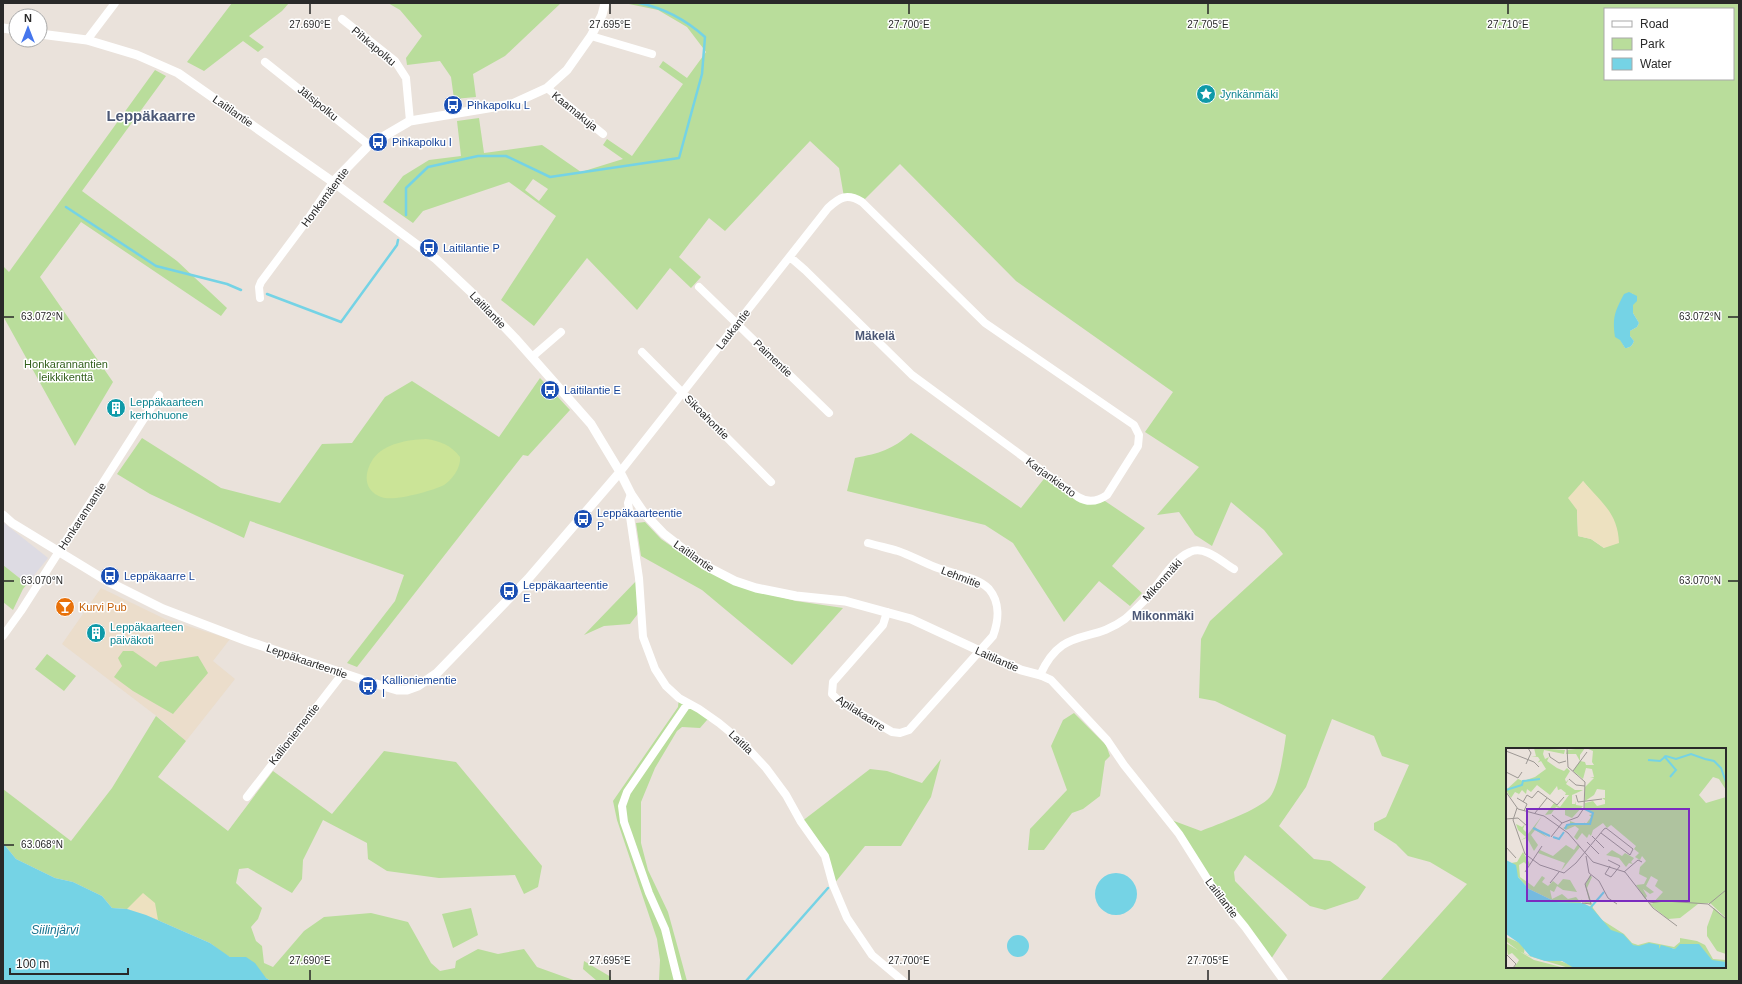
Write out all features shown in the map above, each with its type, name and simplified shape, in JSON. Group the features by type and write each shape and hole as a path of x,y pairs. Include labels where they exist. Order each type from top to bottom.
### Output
{"street":[{"path":"87,40 115,3"},
{"name":"Honkamäentie","path":"260,298 259,287 261,282 308,219 333,182 369,145 410,121 512,104 547,88 567,70 591,36 602,15 605,3"},
{"name":"Pihkapolku","path":"342,20 395,61 406,78 410,121"},
{"name":"Laitilantie","path":"48,35 87,40 137,55 178,73 333,182 436,259 471,292 532,357 591,424 620,472 631,494 644,513 664,534 704,564 735,581 756,588 796,596 845,601 911,618 1021,670 1040,675 1051,680 1107,740 1124,765 1179,834 1213,888 1245,927 1284,981"},
{"path":"591,36 652,54"},
{"name":"Jälsipolku","path":"265,62 369,145"},
{"name":"Kaamakuja","path":"547,88 603,134"},
{"name":"Laukantie","path":"620,472 828,208 836,201 844,197 854,197"},
{"name":"Karjankierto","path":"790,257 912,375 1078,497 1084,500 1093,501 1102,499 1107,495 1138,446 1139,435 1134,425 985,323 862,202 854,197"},
{"name":"Paimentie","path":"699,287 738,323 829,413"},
{"path":"532,357 561,332"},
{"name":"Sikoahontie","path":"642,352 771,482"},
{"name":"Honkarannantie","path":"3,636 59,553 159,395"},
{"name":"Leppäkaarteentie","path":"3,515 12,523 59,553 107,581 163,609 247,641 343,673 397,690 407,690 418,686 430,677 467,642 528,579 620,472"},
{"name":"Laitila","path":"631,494 628,503 639,578 643,637 653,665 666,686 679,698 719,722 742,742 766,768 825,856 833,885 847,918 872,955 903,981"},
{"name":"Lehmitie","path":"868,543 899,551 934,567 980,582 988,588 993,595 998,610 998,624 993,636 979,651"},
{"name":"Mikonmäki","path":"1040,675 1046,661 1063,644 1071,640 1112,628 1126,618 1146,598 1179,559 1191,551 1205,551 1234,569"},
{"name":"Apilakaarre","path":"887,612 883,625 833,682 832,694 838,700 892,732 900,733 909,730 979,651"},
{"name":"Kallioniementie","path":"247,797 343,673"},
{"path":"678,981 665,929 649,893 624,822 622,806 627,792 688,703"}],"shaded area":[{"path":"4,523 48,558 27,584 3,565"},
{"path":"101,588 165,619 230,639 213,661 235,679 186,741 163,721 62,644"}],"green space":[{"path":"232,3 289,3 282,11 249,36 264,47 258,52 243,41 204,71 187,62"},
{"path":"388,3 561,3 505,56 473,74 476,97 454,99 451,77 440,61 407,65 406,58 422,36 400,10"},
{"path":"624,3 1739,3 1739,981 1380,981 1467,884 1430,862 1408,856 1396,844 1374,830 1374,823 1386,817 1409,765 1382,756 1374,736 1332,719 1306,787 1279,826 1314,859 1330,861 1366,887 1358,899 1325,910 1310,906 1245,855 1234,872 1235,881 1287,935 1269,962 1166,818 1201,831 1257,807 1265,802 1273,792 1281,768 1286,735 1215,701 1199,698 1201,639 1210,621 1283,554 1264,530 1231,502 1212,546 1195,535 1179,512 1157,515 1199,467 1145,432 1173,392 1016,281 900,164 862,202 844,197 839,168 810,141 725,231 709,218 679,257 701,277 691,288 670,268 637,310 587,258 534,326 501,300 556,216 509,182 423,211 413,223 383,202 403,176 429,160 461,156 457,121 479,118 484,153 542,145 581,172 623,159 603,145 607,139 632,156 683,84 659,67 663,61 687,78 706,52 687,27 658,10","holes":["533,179 548,189 539,201 525,190","1633,293 1633,313 1639,323 1637,327 1630,331 1630,336 1634,341 1631,346 1625,348 1620,339","1583,481 1597,498 1604,548 1591,539 1578,536 1577,510"]},
{"name":"Honkarannantien leikkikenttä","path":"155,70 166,76 82,191 177,261 227,308 221,316 81,222 40,277 113,382 75,446 3,316 3,266 9,272"},
{"path":"540,378 570,410 528,456 523,455 357,667 347,663 395,601 404,575 250,521 244,538 150,494 117,474 142,438 221,488 280,503 322,444 352,443 385,397 412,381 499,437"},
{"path":"911,433 1021,508 1047,475 1078,497 1102,499 1145,528 1112,566 1142,593 1130,606 1099,581 1064,622 1013,543 985,525 847,491 855,458 892,447"},
{"path":"426,439 445,444 453,449 460,457 459,465 450,480 444,485 422,493 403,497 381,497 371,490 368,486 367,475 370,464 378,454 384,449 397,443"},
{"path":"645,522 661,539 703,568 734,585 796,601 843,608 792,665 702,590 641,556 636,523"},
{"path":"3,565 27,584 13,610 3,602"},
{"path":"639,578 640,611 630,624 604,626 584,635"},
{"path":"123,651 133,651 156,667 160,662 198,656 208,673 173,714 133,691 114,677 122,666 118,658"},
{"path":"47,654 76,676 64,691 35,669"},
{"path":"679,698 719,723 707,720 700,728 682,727 677,731 655,768 641,802 641,843 648,870 668,912 687,981 659,981 660,960 657,939 617,820 613,801 678,707"},
{"path":"1074,713 1106,745 1110,756 1105,761 1100,796 1083,809 1072,813 1044,850 1028,850 1030,829 1067,790 1051,746 1063,720"},
{"path":"156,716 186,741 158,777 228,831 273,771 332,814 384,751 456,762 542,866 538,887 524,894 515,875 439,878 387,871 368,859 367,843 323,820 303,860 302,879 292,893 248,868 239,869 236,883 262,908 258,919 251,927 256,941 262,946 264,963 273,967 304,931 324,917 371,913 408,922 431,963 440,971 455,968 456,961 478,949 498,954 524,949 537,967 576,981 271,981 223,953 210,943 146,915 127,909 112,908 102,896 73,882 55,878 16,859 3,843 3,789 71,841 112,788"},
{"path":"941,759 931,797 901,846 865,846 833,885 825,856 801,822 870,769 887,771 922,783"},
{"path":"471,908 478,935 453,948 442,914"},
{"path":"584,961 611,977 611,981 597,981 583,969"}],"sand":[{"path":"1583,481 1602,502 1612,516 1618,533 1619,543 1604,548 1591,539 1578,536 1577,510 1568,498"},
{"path":"143,893 155,903 158,920 127,909"}],"water":[{"path":"1629,292 1637,296 1637,301 1633,305 1633,313 1639,323 1637,327 1630,331 1630,336 1634,341 1630,347 1625,348 1620,340 1615,337 1614,320 1616,310 1624,294"},
{"name":"Siilinjärvi","path":"3,843 16,859 55,878 73,882 102,896 112,908 127,909 146,915 210,943 230,957 246,957 255,963 266,978 271,981 3,981"},
{"path":"1112,873 1120,873 1128,876 1134,882 1137,894 1134,906 1128,912 1120,915 1112,915 1104,912 1098,906 1095,898 1095,890 1098,882 1104,876"},
{"path":"1018,935 1026,938 1029,946 1026,954 1018,957 1010,954 1007,946 1010,938"}],"waterway":[{"path":"406,215 406,188 428,167 478,156 506,156 550,177 679,158 702,74 705,37 690,25 666,11 639,3"},
{"path":"66,207 156,266 227,284 241,290"},
{"path":"267,294 341,322 397,245 398,240"},
{"path":"746,981 828,888"}],"place":[{"name":"Jynkänmäki","path":"1206,94"},
{"name":"Pihkapolku L","path":"453,105"},
{"name":"Pihkapolku I","path":"378,142"},
{"name":"Laitilantie P","path":"429,248"},
{"name":"Laitilantie E","path":"550,390"},
{"name":"Leppäkaarteen kerhohuone","path":"116,408"},
{"name":"Leppäkaarteentie P","path":"583,519"},
{"name":"Leppäkaarre L","path":"110,576"},
{"name":"Leppäkaarteentie E","path":"509,591"},
{"name":"Kurvi Pub","path":"65,607"},
{"name":"Leppäkaarteen päiväkoti","path":"96,633"},
{"name":"Kallioniementie I","path":"368,686"}],"district":[{"name":"Leppäkaarre","path":"151,115"},
{"name":"Mäkelä","path":"875,336"},
{"name":"Mikonmäki","path":"1163,616"}]}
